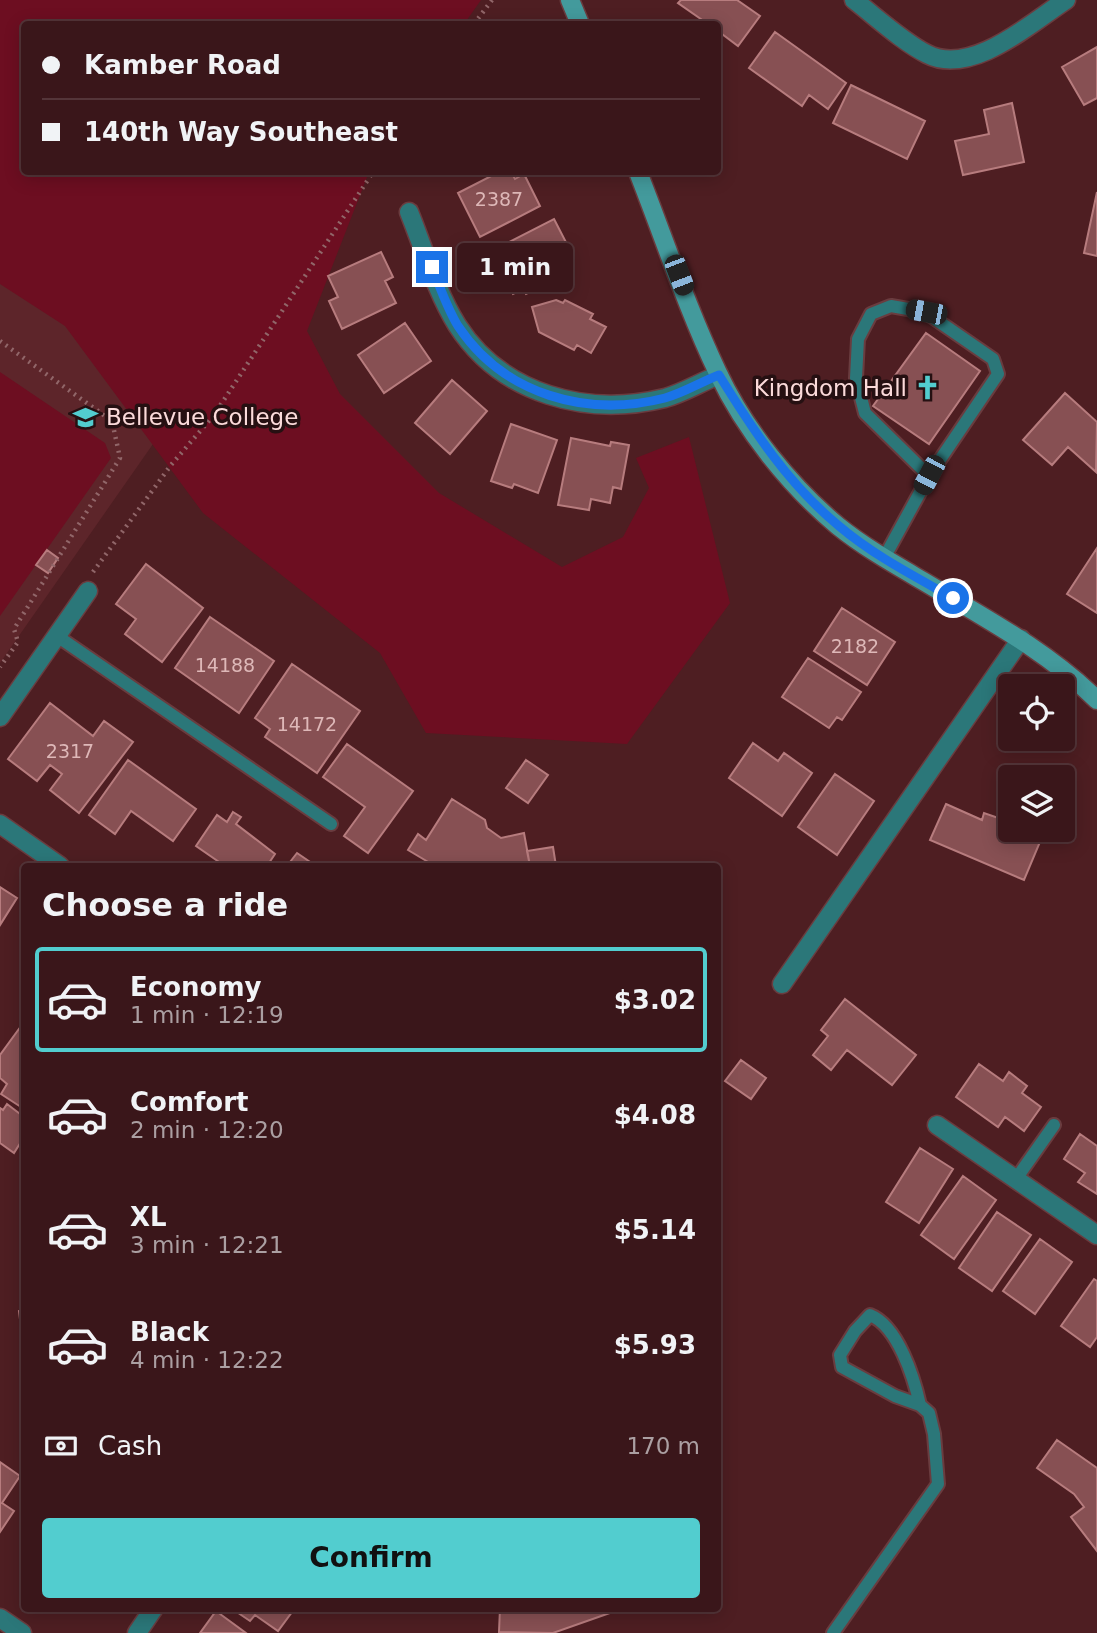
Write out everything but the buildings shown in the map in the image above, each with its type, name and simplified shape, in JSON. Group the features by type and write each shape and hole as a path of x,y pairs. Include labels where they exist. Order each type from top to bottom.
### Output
{"street":[{"path":"570,0 579,21"},
{"path":"854,0 927,54 944,60 958,60 994,47 1066,0"},
{"path":"639,175 719,375 752,429 782,470 839,526 884,558 1021,639 1079,682 1097,700"},
{"path":"409,212 457,324 475,348 490,362 532,390 590,405 628,404 667,397 719,375"},
{"path":"0,717 89,592"},
{"path":"782,984 1021,639"},
{"path":"0,824 56,863"},
{"path":"937,1125 1097,1235"},
{"path":"137,1633 151,1612"},
{"path":"0,1618 22,1633"}],"lane":[{"path":"884,558 929,475 998,374 993,359 926,312 891,306 871,314 858,339 856,378 865,413 929,475"},
{"path":"57,636 331,824"},
{"path":"1016,1179 1054,1125"},
{"path":"833,1633 938,1484 934,1434 929,1413 920,1405 895,1396 842,1367 840,1355 855,1331 870,1315 880,1319 913,1373 920,1405"}],"path":[{"path":"476,21 492,0"},
{"path":"109,552 172,465 214,415 371,175"},
{"path":"0,341 112,421 120,458 15,629 18,642 0,667"}],"shaded area":[{"name":"Bellevue College","path":"0,0 21,21 21,175 341,175 0,663"},
{"path":"0,0 481,0 466,21 21,21 21,175 368,175 307,331 340,394 439,493 562,567 623,537 649,488 636,458 689,437 730,603 627,744 426,733 380,653 203,513 65,326 0,284"},
{"path":"0,372 105,443 111,458 0,616"}],"place":[{"name":"Kingdom Hall","path":"927,388"},
{"name":"Bellevue College","path":"86,417"}],"route":[{"path":"432,267 457,324 475,348 509,377 532,390 590,405 628,404 667,397 719,375 752,429 782,470 806,495 839,526 884,558 953,598"}]}
